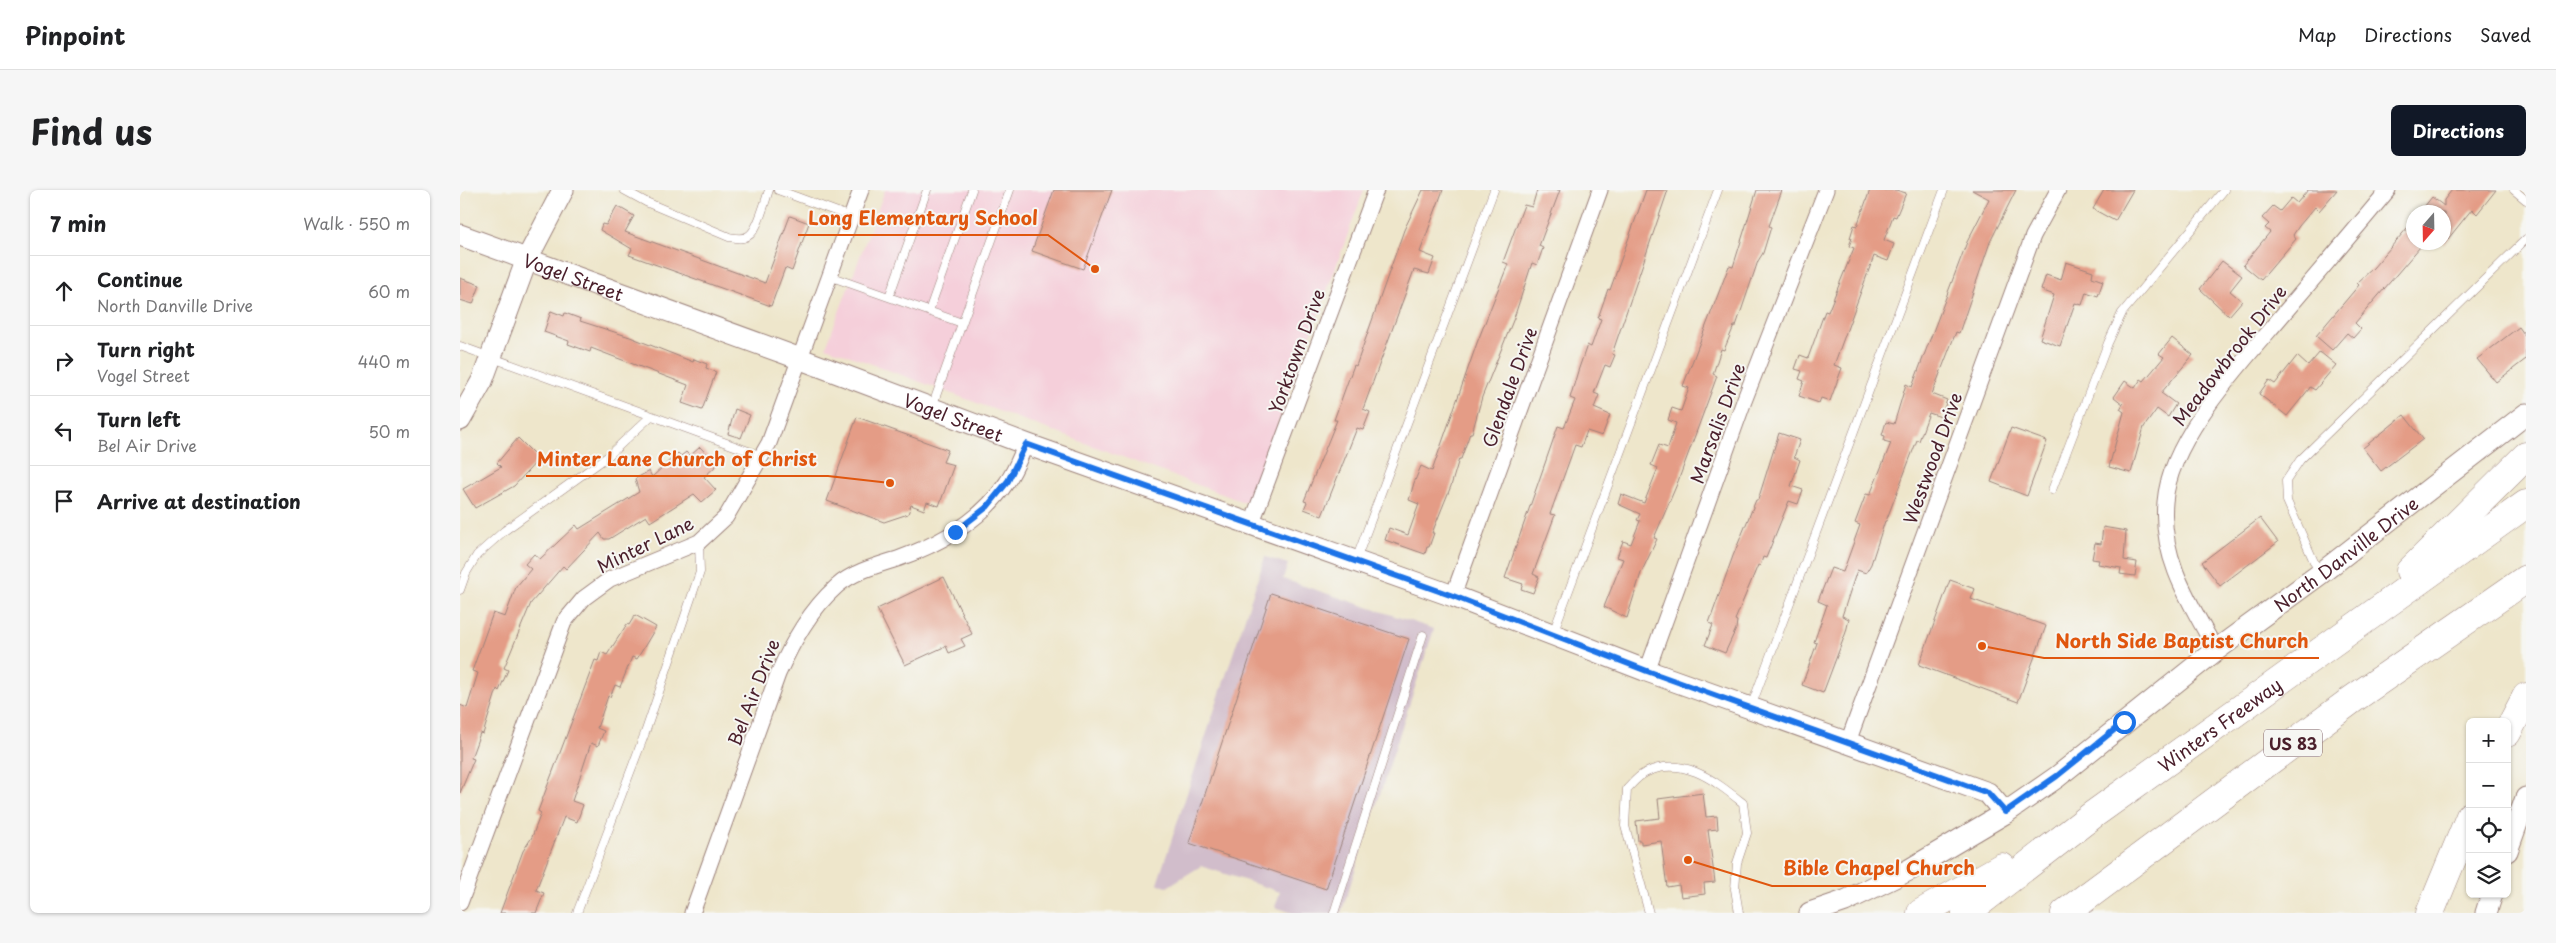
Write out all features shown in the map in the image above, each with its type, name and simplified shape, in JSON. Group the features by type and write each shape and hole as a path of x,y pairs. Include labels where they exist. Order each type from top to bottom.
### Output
{"highway":[{"path":"2323,650 2413,568 2526,456"},
{"name":"Winters Freeway","path":"1966,913 2094,814 2526,504"},
{"name":"US 83","path":"2065,913 2353,698 2526,578"},
{"path":"2511,725 2526,697"},
{"path":"1921,913 2094,814"},
{"path":"2430,913 2466,826"},
{"path":"2446,913 2466,850"}],"street":[{"path":"460,420 482,381 527,259 563,190"},
{"name":"Minter Lane","path":"460,903 564,622 584,598 610,579 699,542 726,517 769,443 798,358 861,190"},
{"name":"Yorktown Drive","path":"1251,525 1376,190"},
{"name":"Glendale Drive","path":"1453,596 1600,190"},
{"name":"Marsalis Drive","path":"1647,671 1744,401 1826,190"},
{"name":"Westwood Drive","path":"1848,742 2033,236 2058,190"},
{"name":"Meadowbrook Drive","path":"2216,650 2176,578 2165,530 2164,502 2169,475 2180,451 2200,419 2243,362 2388,190"},
{"name":"Vogel Street","path":"460,235 798,358 1026,444 1453,596 1647,671 1988,793 2005,812"},
{"name":"North Danville Drive","path":"1810,913 1845,901 1909,870 2005,812 2057,776 2216,650 2320,574 2526,414"},
{"name":"Bel Air Drive","path":"692,913 778,674 793,640 817,607 838,584 861,571 926,548 955,532 987,507 1008,481 1026,444"},
{"path":"2511,840 2526,798"},
{"path":"2486,913 2491,898"}],"lane":[{"path":"624,190 646,202 728,237 741,238 749,236 754,230 769,190"},
{"path":"778,190 851,217"},
{"path":"889,297 927,190"},
{"path":"928,311 972,190"},
{"path":"931,408 1010,190"},
{"path":"1355,562 1494,190"},
{"path":"1552,634 1718,190"},
{"path":"1751,707 1944,190"},
{"path":"2052,490 2108,343 2122,313 2224,190"},
{"path":"2514,190 2526,200"},
{"path":"2320,574 2287,501 2286,481 2300,460 2526,239"},
{"path":"829,276 962,323"},
{"path":"460,346 762,456"},
{"path":"460,590 466,573 478,555 504,531 606,456 652,416"},
{"path":"576,913 645,732 700,572 699,542"},
{"path":"1334,913 1423,635"},
{"path":"1649,913 1625,826 1627,789 1644,773 1667,766 1699,771 1743,803 1747,833 1737,863 1735,889 1739,913"}],"shaded area":[{"path":"885,190 1364,190 1249,504 826,347"},
{"path":"1265,557 1288,564 1283,579 1434,629 1341,913 1293,913 1275,907 1280,892 1201,866 1167,887 1157,884"}],"building":[{"path":"1054,190 1112,190 1083,269 1032,251"},
{"path":"1423,190 1443,190 1420,252 1435,258 1429,274 1414,270 1363,409 1370,412 1363,430 1357,428 1322,516 1304,509 1307,502 1304,501 1337,420 1334,420 1354,365 1356,366 1404,230"},
{"path":"1537,190 1560,190 1539,246 1543,248 1537,265 1532,263 1514,318 1482,397 1472,433 1470,433 1461,459 1459,459 1451,486 1432,533 1434,533 1429,547 1427,547 1425,554 1385,540 1389,528 1408,535 1419,504 1409,500 1414,483 1421,466 1432,471 1477,343 1508,264 1503,262 1524,205 1532,207"},
{"path":"1646,190 1668,190 1612,354 1615,355 1610,367 1605,365 1594,393 1599,395 1594,408 1610,415 1602,436 1587,431 1581,447 1575,445 1550,514 1555,515 1533,574 1539,577 1533,593 1521,589 1523,584 1505,578 1558,426 1564,428 1575,400 1570,398 1578,371 1587,345 1591,347 1601,319 1598,318 1608,289 1610,290"},
{"path":"1757,190 1782,190 1769,226 1771,227 1763,253 1758,261 1736,326 1734,326 1724,350 1721,349 1713,374 1717,376 1677,484 1654,538 1657,539 1641,573 1627,618 1604,607 1623,559 1617,557 1623,541 1631,544 1640,521 1637,520 1640,514 1618,504 1621,494 1644,503 1658,468 1651,465 1659,445 1668,448 1676,423 1668,420 1672,408 1681,411 1689,388 1683,386 1729,266 1733,267"},
{"path":"1870,190 1896,190 1906,193 1896,217 1893,216 1884,240 1894,244 1888,261 1874,256 1834,365 1842,368 1830,401 1821,398 1819,403 1799,396 1804,381 1799,379 1802,371 1795,369 1800,355 1808,358 1825,311 1828,312 1854,248 1849,246 1852,238 1850,238 1854,225 1857,226"},
{"path":"1972,190 2016,190 1990,242 1959,333 1956,332 1932,394 1947,400 1941,417 1929,413 1885,521 1871,564 1866,573 1857,570 1842,616 1849,619 1846,632 1823,693 1802,685 1817,643 1814,642 1827,605 1818,601 1831,568 1843,572 1860,525 1855,523 1866,494 1870,495 1891,443 1884,441 1885,436 1882,435 1886,422 1894,424 1906,384 1912,387 1967,242 1989,199"},
{"path":"2104,190 2133,190 2115,221 2093,209"},
{"path":"2308,190 2337,190 2319,211 2315,207 2293,235 2296,239 2261,280 2243,265 2270,232 2265,228 2269,224 2262,218 2273,206 2280,211 2291,198 2297,203"},
{"path":"2452,190 2496,190 2477,214 2472,209 2451,235 2451,205 2444,205 2444,200"},
{"path":"2432,197 2443,205 2426,205"},
{"path":"617,206 634,216 625,232 765,283 790,216 809,223 792,271 785,268 771,306 629,255 632,249 600,230 602,224 606,225"},
{"path":"2406,229 2406,250 2417,250 2355,323 2361,329 2353,338 2347,333 2332,350 2316,336 2359,285 2357,283 2373,268"},
{"path":"2222,261 2242,276 2230,291 2242,301 2229,316 2200,289"},
{"path":"2066,262 2093,271 2092,277 2103,281 2098,296 2086,292 2082,305 2075,303 2060,346 2040,339 2054,295 2041,290 2046,275 2061,280"},
{"path":"460,278 480,285 473,304 460,300"},
{"path":"551,311 564,316 565,313 581,319 580,321 630,337 693,362 694,359 707,364 706,368 716,372 702,410 682,403 688,385 591,348 590,352 568,344 569,341 544,332"},
{"path":"2519,327 2526,337 2526,359 2496,382 2477,359"},
{"path":"2172,338 2193,355 2161,393 2176,404 2168,417 2157,409 2144,427 2131,473 2109,467 2124,412 2120,409 2123,404 2114,397 2125,381 2135,388 2141,379 2144,381 2164,357 2159,354"},
{"path":"2320,352 2336,365 2315,390 2310,387 2287,416 2259,394 2269,380 2275,384 2297,356 2308,366"},
{"path":"735,409 750,415 741,438 728,434"},
{"path":"2404,415 2423,439 2381,471 2363,448"},
{"path":"857,417 948,450 943,462 954,465 939,506 927,502 924,510 911,505 908,514 884,522 827,501"},
{"path":"2011,428 2047,441 2027,496 1991,482"},
{"path":"1779,433 1800,440 1794,457 1800,460 1791,486 1803,490 1798,504 1789,501 1766,558 1763,557 1760,566 1758,565 1735,620 1737,621 1736,629 1725,653 1705,645 1713,625 1709,623 1733,556 1756,500 1758,500"},
{"path":"518,438 539,459 514,486 475,508 463,489 501,467 497,463"},
{"path":"700,447 717,465 704,477 716,490 702,502 694,494 650,522 646,516 609,539 604,539 600,533 566,569 563,566 531,603 504,668 508,670 499,691 497,689 483,734 480,733 471,758 474,759 460,793 460,705 467,708 478,673 472,671 493,613 505,617 516,587 531,569 525,564 534,554 540,559 576,525 579,529 639,492 635,479 649,471 652,477 678,453 681,456 686,452 690,456"},
{"path":"2260,518 2278,542 2220,586 2202,562"},
{"path":"2103,527 2126,531 2124,560 2137,562 2135,576 2120,574 2121,568 2098,564 2099,560 2092,559 2095,543 2101,544"},
{"path":"944,577 972,634 961,639 965,646 949,653 946,646 905,665 877,609"},
{"path":"1950,580 1975,589 1971,599 2046,626 2018,702 1919,665"},
{"path":"1271,593 1409,639 1326,889 1189,843"},
{"path":"635,615 656,627 637,659 632,657 620,687 615,685 610,697 608,696 597,728 604,731 598,746 591,743 572,801 583,805 577,822 564,817 536,890 544,893 536,913 500,913 523,851 532,837 541,813 538,811 595,660 598,661 601,652 607,655"},
{"path":"1703,793 1706,817 1717,816 1718,829 1708,830 1715,882 1704,883 1705,894 1681,897 1679,885 1667,887 1661,841 1641,844 1641,841 1638,841 1636,821 1660,818 1658,799"}],"place":[{"name":"Long Elementary School","path":"1095,269"},
{"name":"Minter Lane Church of Christ","path":"890,483"},
{"name":"North Side Baptist Church","path":"1982,646"},
{"name":"Bible Chapel Church","path":"1688,860"}],"route":[{"path":"955,532 987,507 1008,481 1026,444 1453,596 1647,671 1988,793 2005,812 2057,776 2124,722"}]}
